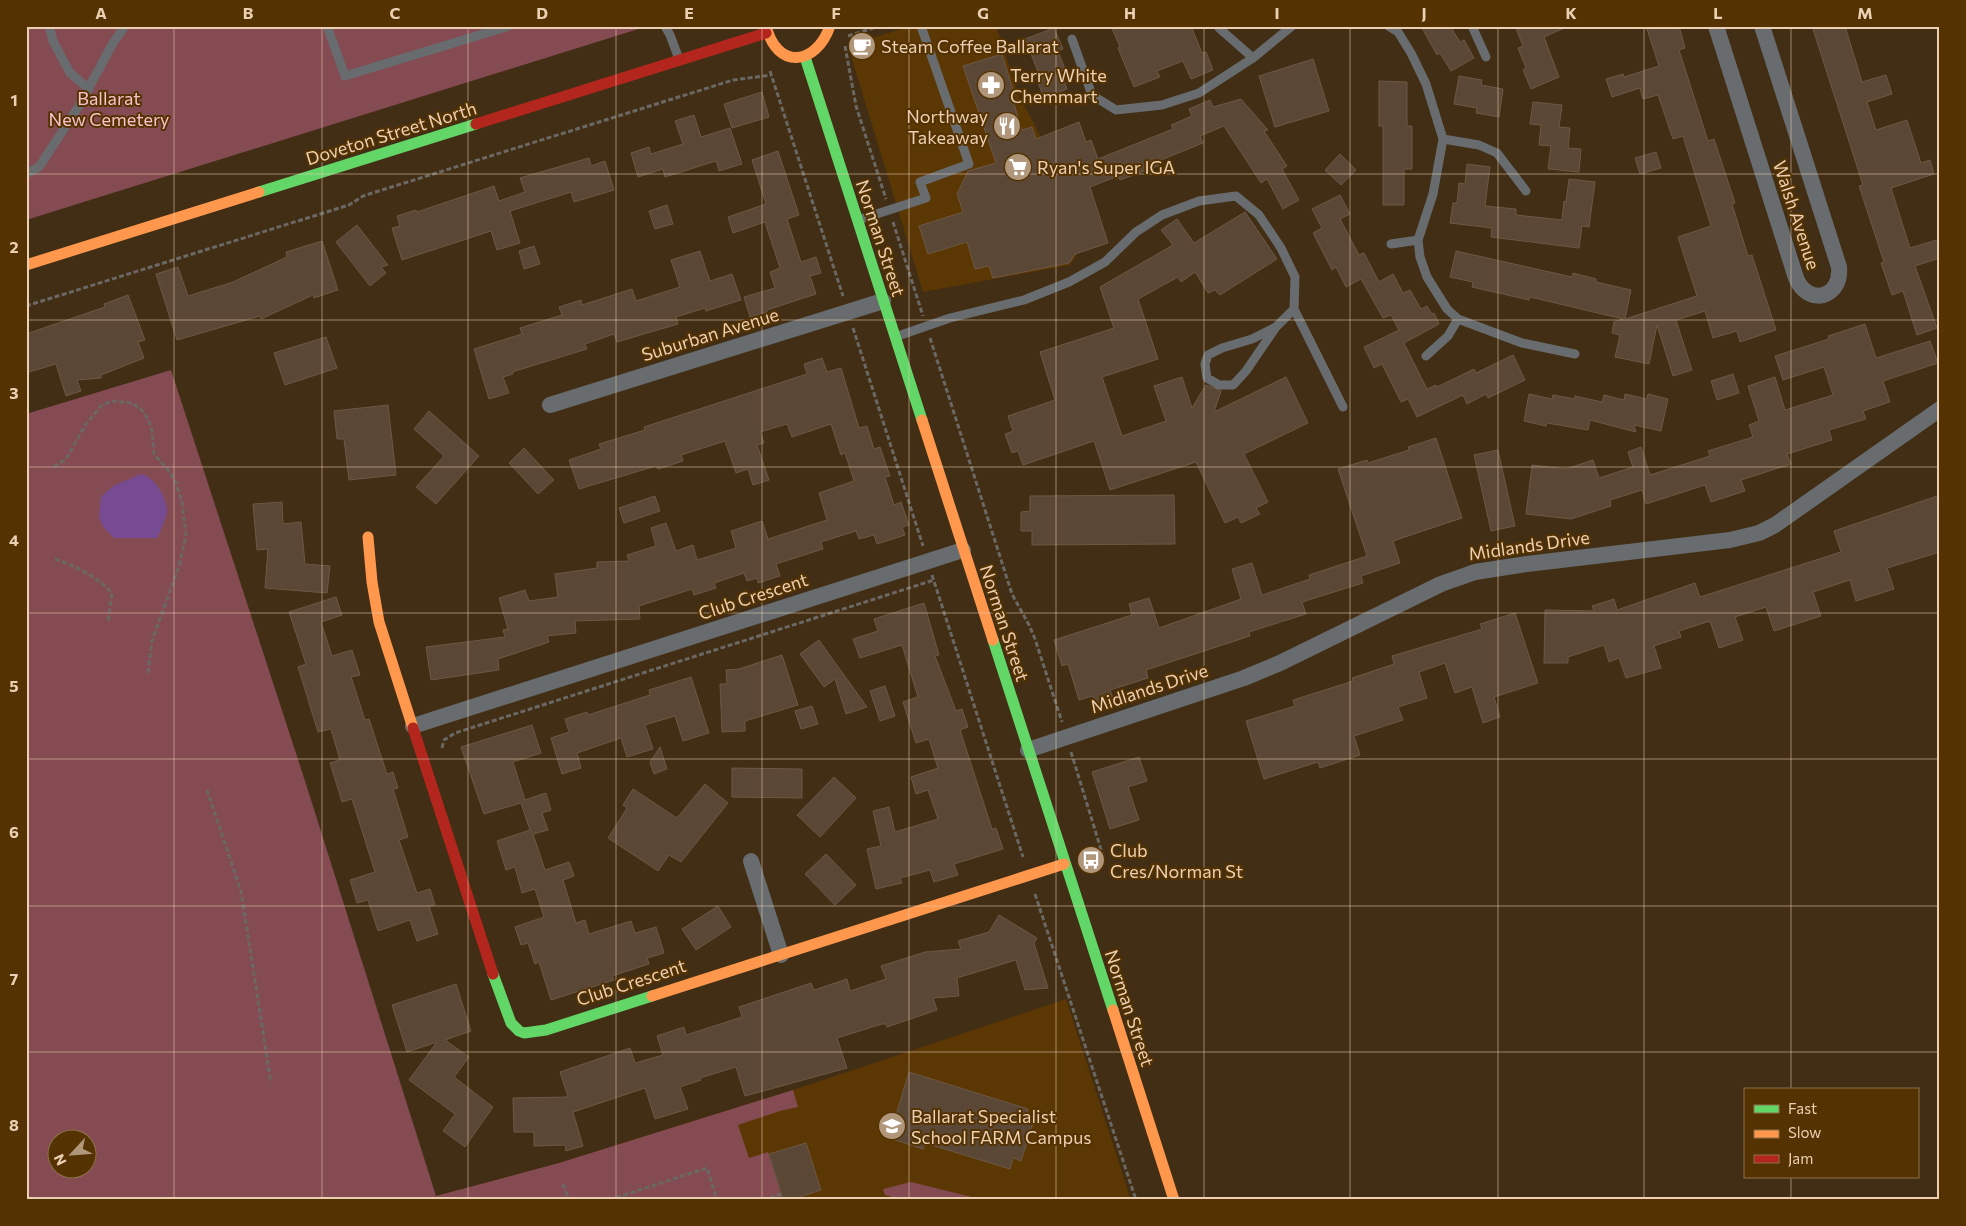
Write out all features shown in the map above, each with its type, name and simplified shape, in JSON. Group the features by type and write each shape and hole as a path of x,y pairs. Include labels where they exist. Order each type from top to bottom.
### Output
{"street":[{"path":"766,30 770,42 777,50 785,55 805,57 815,53 823,46 828,37 830,26"},
{"name":"Walsh Avenue","path":"1716,26 1796,278 1801,289 1812,295 1824,295 1832,290 1838,282 1839,267 1762,26"},
{"name":"Doveton Street North","path":"26,265 680,61 766,30"},
{"name":"Norman Street","path":"805,57 1174,1200"},
{"name":"Suburban Avenue","path":"550,405 883,301"},
{"name":"Midlands Drive","path":"1028,750 1244,678 1280,663 1441,584 1475,572 1537,562 1730,540 1759,533 1775,525 1940,409"},
{"name":"Club Crescent","path":"368,537 372,582 379,622 504,1008 513,1028 518,1032 531,1033 546,1030 1064,864"},
{"name":"Club Crescent","path":"413,726 963,550"},
{"path":"751,861 781,955"}],"lane":[{"path":"49,26 53,41 70,73 89,89"},
{"path":"26,174 39,167 89,89 113,43 125,26"},
{"path":"327,26 344,76 506,27"},
{"path":"665,26 680,61"},
{"path":"857,220 926,198 920,182 969,164 921,26"},
{"path":"1072,40 1092,95 1116,110 1162,105 1199,93 1253,58 1292,26"},
{"path":"1388,26 1398,32 1426,84 1443,139 1433,194 1418,240 1420,257 1426,277 1447,309 1458,319 1522,343 1575,354"},
{"path":"1472,26 1486,57"},
{"path":"1219,28 1253,58"},
{"path":"1443,139 1478,145 1497,153 1526,191"},
{"path":"895,337 950,318 1024,300 1069,282 1105,262 1136,232 1162,215 1199,201 1236,196 1259,215 1281,248 1296,277 1294,309 1342,407"},
{"path":"1392,244 1418,240"},
{"path":"1276,327 1252,339 1222,348 1208,356 1205,364 1207,378 1219,385 1233,385 1246,371 1276,327 1294,309"},
{"path":"1426,356 1448,336 1458,319"}],"path":[{"path":"879,26 843,38 856,106 1012,594"},
{"path":"767,67 772,75 1028,875 1136,1200"},
{"path":"26,306 349,205 362,196 734,80 772,75"},
{"path":"54,468 66,459 86,424 102,406 112,401 132,403 141,409 148,419 152,430 154,454 170,472 176,483 182,502 186,535 179,566 152,641 148,674"},
{"path":"55,559 80,569 105,585 112,593 108,621"},
{"path":"455,733 934,580"},
{"path":"207,790 242,890 271,1083"},
{"path":"609,1200 706,1168 717,1200"},
{"path":"563,1184 569,1200"},
{"path":"763,1200 781,1194"}],"shaded area":[{"path":"910,26 996,26 1019,96 1038,131 1084,243 1070,265 923,292 848,46"},
{"path":"141,474 151,479 163,495 167,512 161,529 157,538 114,538 104,528 99,518 101,497 113,486"},
{"name":"Ballarat Specialist School FARM Campus","path":"1066,999 1131,1200 437,1200 436,1196 559,1163 793,1090"}],"green space":[{"name":"Ballarat New Cemetery","path":"26,26 648,26 26,220"},
{"path":"171,370 306,784 436,1196 559,1163 793,1090 798,1107 738,1125 749,1158 768,1152 783,1200 26,1200 26,414"},
{"path":"911,1182 984,1200 903,1200 885,1195 883,1189"}],"building":[{"path":"1111,26 1191,26 1202,53 1206,52 1213,70 1191,79 1183,61 1157,71 1160,77 1134,87"},
{"path":"1421,26 1450,26 1460,42 1464,40 1474,58 1451,71 1440,53 1437,55"},
{"path":"1515,26 1569,26 1544,37 1559,77 1531,89 1523,70 1526,68 1518,48 1523,46"},
{"path":"1646,26 1679,26 1685,48 1679,50 1708,141 1714,139 1735,203 1732,204 1748,256 1752,255 1776,330 1740,342 1737,331 1713,338 1705,311 1676,320 1692,370 1673,376 1657,325 1649,364 1615,357 1620,335 1612,333 1614,322 1623,319 1530,297 1529,300 1472,287 1473,282 1450,277 1456,251 1572,277 1573,273 1596,279 1596,282 1631,290 1625,319 1697,296 1678,237 1711,226 1683,136 1673,139 1658,95 1643,99 1640,88 1612,97 1606,79 1623,74 1624,77 1659,66"},
{"path":"1812,26 1845,26 1862,82 1886,75 1892,94 1867,102 1876,130 1907,120 1921,163 1930,160 1934,174 1891,188 1910,248 1940,239 1940,258 1915,266 1937,328 1917,335 1903,291 1892,295 1881,263 1884,262 1859,186 1863,185"},
{"path":"1054,28 1063,49 1058,51 1065,69 1061,71 1067,89 1044,98 1037,80 1041,79 1025,39"},
{"name":"Ryan's Super IGA","path":"1002,54 1015,96 1012,97 1022,130 1032,127 1036,139 1079,122 1086,142 1091,140 1098,159 1173,129 1171,125 1192,116 1189,109 1210,100 1213,107 1241,99 1268,130 1264,131 1287,166 1282,169 1299,200 1283,209 1267,179 1261,183 1224,126 1200,136 1203,143 1161,160 1163,164 1120,180 1118,176 1090,187 1108,243 1075,254 1069,263 993,278 989,266 975,269 967,242 928,254 919,226 963,212 957,194 968,171 996,163 963,66"},
{"path":"1313,59 1329,111 1275,127 1259,76"},
{"path":"1459,76 1482,80 1481,85 1503,89 1499,117 1476,113 1477,108 1454,104"},
{"path":"1379,81 1407,82 1407,126 1412,126 1412,169 1404,169 1404,205 1383,205 1383,126 1379,126"},
{"path":"762,92 769,117 732,128 724,104"},
{"path":"1533,102 1562,105 1559,127 1570,128 1568,148 1581,149 1579,172 1548,169 1551,146 1539,145 1541,125 1530,124"},
{"path":"694,115 701,137 730,128 742,164 719,171 716,161 665,177 663,169 638,177 631,153 649,147 651,154 683,144 675,121"},
{"path":"778,151 799,215 787,219 801,262 816,257 821,273 810,276 816,294 750,317 744,297 775,288 770,272 780,268 765,222 733,233 728,217 766,204 752,160"},
{"path":"1656,152 1661,168 1640,174 1635,158"},
{"path":"1340,154 1356,170 1341,185 1325,170"},
{"path":"589,158 591,166 605,161 614,190 574,202 571,192 510,211 520,243 497,250 491,231 402,260 392,228 400,226 397,216 416,210 417,212 494,186 499,201 525,192 520,178"},
{"path":"1467,164 1490,167 1485,206 1516,209 1516,215 1562,220 1569,179 1595,182 1589,227 1582,226 1579,248 1491,237 1492,228 1450,223 1453,203 1457,203 1459,183 1465,184"},
{"path":"1340,195 1350,214 1340,219 1359,255 1364,253 1379,282 1393,274 1403,293 1410,290 1421,309 1427,306 1432,314 1434,313 1439,324 1404,343 1427,389 1436,385 1437,387 1474,369 1476,373 1513,355 1525,380 1488,398 1486,394 1467,404 1463,395 1417,417 1408,399 1401,402 1382,364 1374,368 1364,347 1399,330 1391,315 1383,318 1361,279 1346,287 1336,267 1332,270 1313,233 1322,228 1312,209"},
{"path":"667,205 673,224 655,229 649,211"},
{"path":"1245,212 1277,259 1220,295 1215,290 1208,293 1195,272 1181,282 1178,277 1138,299 1158,359 1102,377 1122,436 1166,421 1154,386 1182,377 1192,408 1206,385 1221,391 1214,412 1286,377 1308,423 1244,454 1268,502 1256,508 1260,514 1241,523 1238,517 1225,523 1196,462 1110,490 1094,441 1023,465 1018,451 1012,453 1005,434 1013,431 1008,416 1055,400 1040,352 1114,328 1100,287 1173,245 1161,230 1177,219 1194,243"},
{"path":"357,225 388,265 381,267 386,273 370,286 336,242"},
{"path":"322,241 338,290 314,298 313,295 261,319 260,316 177,340 156,274 178,267 188,296 233,282 287,257 286,252"},
{"path":"534,246 540,264 524,269 519,251"},
{"path":"700,251 710,281 732,274 741,300 706,311 705,308 676,317 678,324 617,342 614,334 585,344 587,349 512,372 513,374 503,377 509,393 489,399 474,349 522,334 520,328 562,315 559,307 581,300 582,305 632,289 636,301 680,287 671,260"},
{"path":"128,295 145,340 138,342 144,358 101,375 101,378 77,380 81,391 66,396 56,364 26,373 26,334 105,307 104,304"},
{"path":"1865,324 1876,358 1930,341 1938,363 1883,381 1890,402 1863,411 1866,419 1829,430 1832,440 1787,454 1791,464 1741,480 1745,491 1711,502 1705,485 1646,504 1642,490 1610,500 1611,506 1571,519 1526,514 1532,465 1566,469 1593,460 1599,478 1633,467 1628,452 1641,447 1650,475 1710,456 1708,451 1753,437 1749,425 1759,421 1748,386 1775,377 1785,410 1833,395 1824,367 1783,380 1775,356 1829,339 1828,336"},
{"path":"326,337 337,368 285,385 274,353"},
{"path":"822,358 827,372 841,368 859,428 867,426 874,449 880,447 890,476 885,477 894,505 901,502 909,525 902,527 905,535 877,544 874,535 859,539 856,531 821,542 823,549 776,564 780,576 758,583 757,578 747,581 744,573 714,583 716,588 694,595 692,589 639,606 640,619 575,621 576,633 547,636 549,642 498,659 499,670 431,680 426,647 505,637 503,630 508,629 499,598 525,590 529,601 558,597 555,574 597,568 597,562 629,561 627,555 656,546 651,528 666,523 676,551 693,545 697,560 736,548 731,531 762,521 768,539 827,520 819,493 854,481 845,453 841,455 831,424 792,437 787,424 760,432 764,443 757,445 769,480 753,485 748,469 736,473 725,441 681,455 683,461 658,469 656,466 579,489 569,460 601,449 599,444 645,430 644,427 807,374 804,364"},
{"path":"1733,374 1739,393 1717,400 1711,381"},
{"path":"1529,394 1552,399 1553,395 1575,399 1575,396 1602,402 1604,395 1624,400 1625,394 1647,399 1648,394 1668,399 1661,431 1634,425 1636,432 1590,420 1588,430 1547,423 1546,426 1524,421"},
{"path":"388,405 396,475 349,480 344,439 337,439 334,411"},
{"path":"429,411 479,456 436,504 416,487 444,456 414,429"},
{"path":"1436,438 1462,518 1393,541 1400,563 1361,576 1363,583 1302,602 1306,614 1249,632 1250,636 1146,670 1148,678 1110,690 1113,698 1095,704 1093,696 1079,700 1068,664 1062,666 1054,640 1132,615 1129,604 1149,598 1159,628 1241,599 1232,569 1252,563 1262,595 1310,579 1309,575 1367,556 1338,469 1367,460 1368,463 1409,450 1408,447"},
{"path":"524,448 554,480 538,494 509,463"},
{"path":"1498,450 1515,526 1491,531 1474,455"},
{"path":"1174,495 1175,544 1032,545 1032,531 1021,531 1021,512 1030,511 1030,496"},
{"path":"1940,495 1940,552 1887,568 1894,589 1856,601 1850,580 1813,592 1821,616 1774,631 1766,607 1735,617 1743,640 1719,648 1710,621 1679,631 1681,637 1654,646 1661,668 1626,678 1619,658 1609,662 1604,645 1568,657 1568,663 1544,663 1545,610 1594,611 1592,606 1614,599 1617,610 1695,583 1700,597 1841,552 1834,531"},
{"path":"655,496 660,511 624,523 619,508"},
{"path":"282,502 283,524 301,522 305,564 330,566 327,593 265,588 268,549 257,550 253,504"},
{"path":"336,597 342,615 321,622 332,656 352,650 360,675 351,677 365,720 369,719 387,774 393,772 398,788 393,789 408,837 399,840 417,893 430,889 435,905 429,906 438,934 417,941 410,920 378,931 368,900 357,903 350,880 375,872 352,799 342,802 330,763 340,760 331,729 318,732 298,667 306,664 289,612"},
{"path":"924,603 939,655 935,656 956,711 962,709 968,727 960,730 992,829 996,828 1003,849 954,864 958,875 934,882 930,870 900,878 902,883 876,889 867,849 881,846 873,811 889,807 895,832 938,819 928,790 916,794 911,777 938,768 929,739 916,743 903,702 918,697 902,645 860,658 853,639 878,631 874,619"},
{"path":"1515,613 1538,683 1494,697 1500,717 1483,723 1472,687 1455,693 1445,663 1419,672 1427,698 1398,707 1403,720 1354,736 1360,755 1320,768 1318,762 1264,779 1246,721 1295,706 1293,700 1353,681 1352,678 1394,664 1392,656 1482,629 1480,624"},
{"path":"819,640 867,707 846,714 835,679 824,687 800,654"},
{"path":"782,655 798,705 745,721 745,731 722,732 720,684 727,684 726,670 739,669"},
{"path":"691,677 709,733 683,741 675,716 645,725 653,749 627,757 621,738 577,753 581,768 562,774 551,738 569,732 565,719 587,712 588,715 650,695 649,690"},
{"path":"885,686 895,716 880,721 870,691"},
{"path":"812,706 818,724 801,729 795,711"},
{"path":"532,725 541,753 513,762 525,800 546,793 551,810 542,813 548,830 533,834 545,870 569,862 574,876 563,880 576,923 585,920 589,934 631,921 635,933 656,927 664,953 647,958 649,964 612,976 614,980 551,1000 539,962 535,964 528,943 521,945 515,927 544,917 535,889 522,893 515,867 506,870 497,841 530,830 521,803 484,814 461,747"},
{"path":"660,747 667,769 654,774 650,762"},
{"path":"1139,757 1147,781 1128,787 1139,820 1110,829 1092,772"},
{"path":"732,768 802,769 802,798 732,797"},
{"path":"834,777 856,798 820,837 797,815"},
{"path":"705,784 728,803 681,862 669,855 658,871 608,838 627,808 623,805 633,789 677,818"},
{"path":"826,854 856,885 835,905 805,874"},
{"path":"718,906 731,927 696,950 682,929"},
{"path":"999,915 1037,938 1034,943 1048,988 1025,990 1016,960 957,978 959,996 933,998 937,1010 887,1027 886,1024 882,1024 837,1038 847,1068 745,1096 736,1067 700,1078 701,1080 680,1087 688,1109 655,1119 645,1088 573,1112 583,1146 566,1151 565,1145 534,1146 534,1132 514,1132 513,1098 568,1097 560,1072 630,1048 635,1063 663,1055 657,1036 684,1027 686,1035 742,1017 739,1007 811,983 814,990 847,979 850,991 886,979 881,966 925,952 961,949 958,941 989,932"},
{"path":"456,984 471,1031 445,1040 469,1057 454,1077 493,1107 465,1147 443,1131 455,1114 409,1080 437,1042 407,1052 392,1005"},
{"path":"909,1072 1028,1109 1027,1115 1035,1117 1021,1161 1013,1158 1010,1169 925,1143 923,1149 889,1138"},
{"path":"806,1143 821,1190 790,1200 783,1200 769,1154"}],"traffic: fast":[{"path":"805,57 922,420"},
{"path":"259,192 476,124"},
{"path":"993,640 1113,1010"},
{"path":"493,974 511,1023 524,1033 546,1030 652,996"}],"traffic: slow":[{"path":"766,26 771,40 779,50 787,56 797,58 816,49 824,39 830,26"},
{"path":"26,265 259,192"},
{"path":"922,420 993,640"},
{"path":"368,537 372,582 379,622 413,728"},
{"path":"652,996 1064,864"},
{"path":"1113,1010 1174,1200"}],"traffic: jam":[{"path":"476,124 766,33"},
{"path":"413,728 493,974"}],"place":[{"name":"Steam Coffee Ballarat","path":"862,46"},
{"name":"Terry White Chemmart","path":"991,85"},
{"name":"Northway Takeaway","path":"1007,126"},
{"name":"Ryan's Super IGA","path":"1018,167"},
{"name":"Club Cres/Norman St","path":"1091,860"},
{"name":"Ballarat Specialist School FARM Campus","path":"892,1126"}]}
